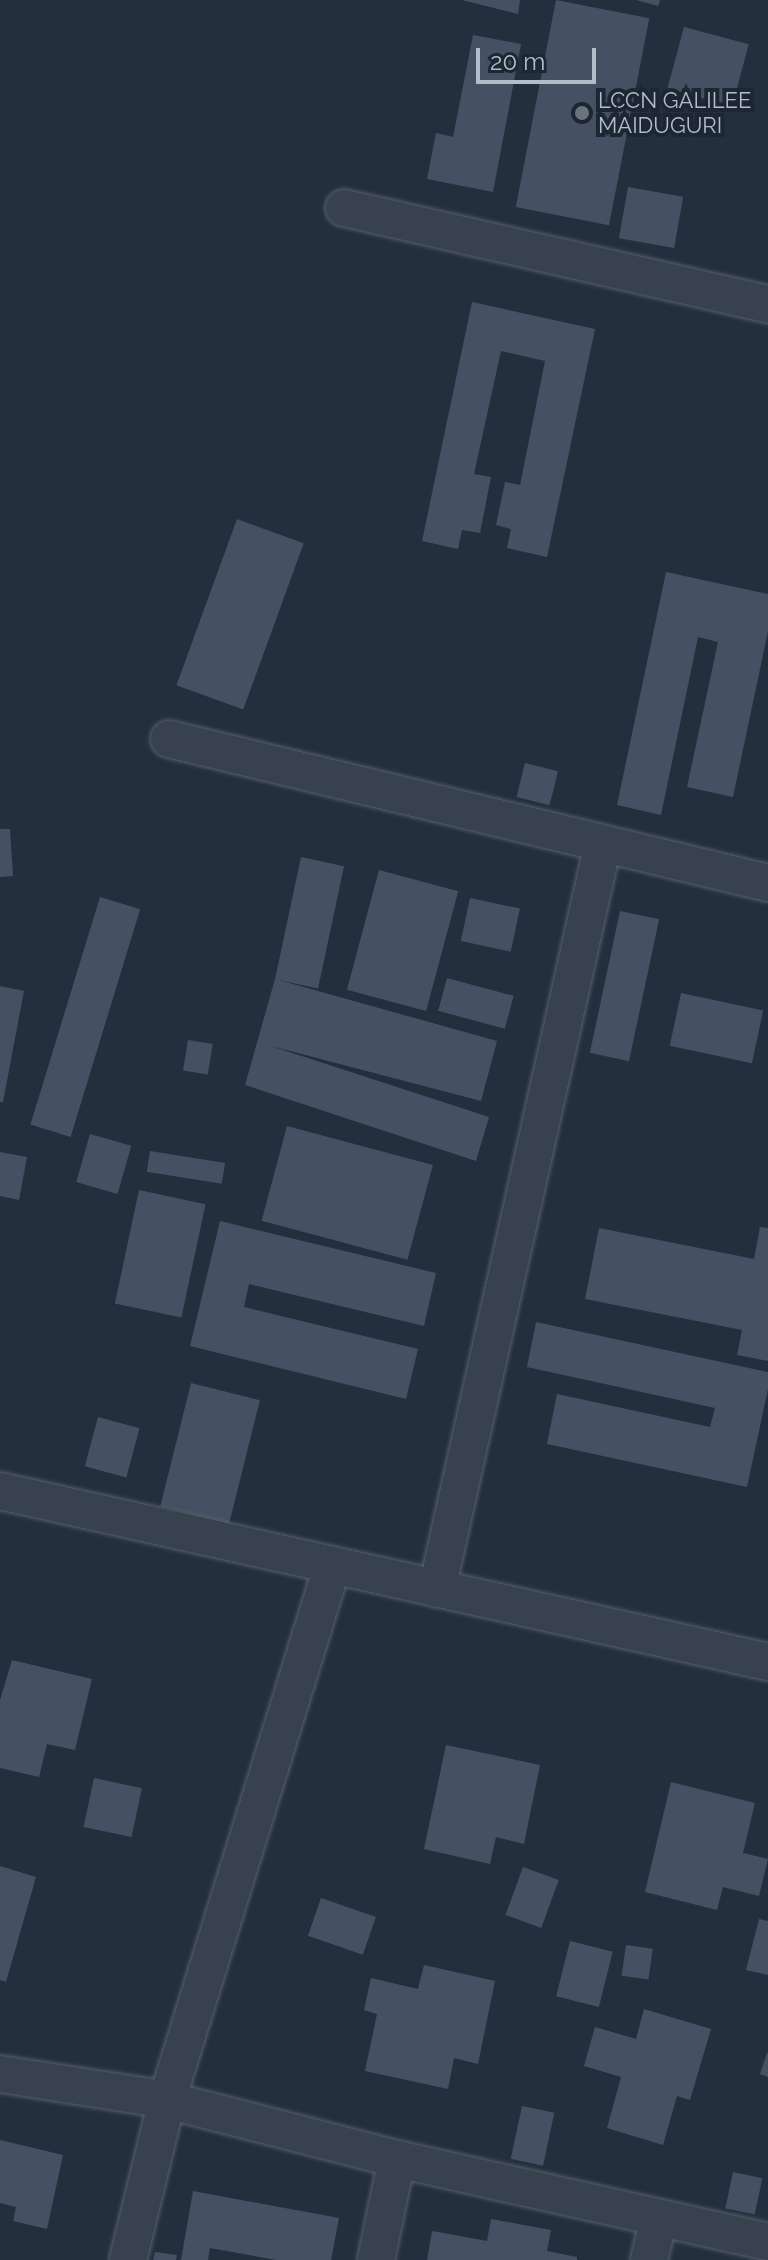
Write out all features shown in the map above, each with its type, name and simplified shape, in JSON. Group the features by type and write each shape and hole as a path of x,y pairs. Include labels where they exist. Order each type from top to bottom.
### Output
{"street":[{"path":"344,208 768,304"},
{"path":"169,739 768,883"},
{"path":"437,1589 603,844"},
{"path":"0,1491 768,1662"},
{"path":"128,2260 167,2100 332,1567"},
{"path":"0,2074 167,2100 397,2159 768,2242"},
{"path":"376,2260 397,2159"},
{"path":"649,2260 659,2218"}],"building":[{"path":"462,0 520,0 518,14"},
{"name":"LCCN GALILEE MAIDUGURI","path":"556,0 649,18 609,225 516,207"},
{"path":"636,0 660,0 658,6"},
{"path":"684,27 749,44 732,106 667,89"},
{"path":"473,35 521,44 493,192 427,179 436,133 453,137"},
{"path":"628,187 683,197 674,248 619,238"},
{"path":"472,302 595,329 547,557 507,548 511,529 496,525 505,482 520,485 545,361 501,351 474,474 491,477 480,533 462,530 458,549 422,541"},
{"path":"237,519 304,543 243,710 176,685"},
{"path":"666,572 768,594 768,631 733,797 687,787 718,642 698,637 661,815 617,805"},
{"path":"525,763 558,771 550,805 517,797"},
{"path":"0,829 10,829 13,876 0,877"},
{"path":"301,857 344,866 318,988 275,979"},
{"path":"379,870 458,891 426,1011 347,990"},
{"path":"100,897 140,909 71,1137 30,1125"},
{"path":"470,898 520,909 511,952 461,941"},
{"path":"620,911 659,919 629,1061 590,1053"},
{"path":"447,978 514,996 505,1029 438,1011"},
{"path":"275,979 497,1041 481,1101 271,1046 489,1117 476,1161 245,1085"},
{"path":"0,986 24,991 3,1102 0,1102"},
{"path":"681,993 763,1010 752,1063 670,1046"},
{"path":"188,1040 213,1044 208,1075 183,1071"},
{"path":"287,1126 433,1165 407,1260 262,1221"},
{"path":"90,1134 131,1146 118,1194 76,1182"},
{"path":"150,1151 225,1163 222,1184 147,1172"},
{"path":"0,1152 27,1157 19,1200 0,1196"},
{"path":"139,1190 206,1204 181,1318 115,1303"},
{"path":"220,1221 436,1273 424,1326 249,1284 244,1307 418,1349 406,1399 190,1346"},
{"path":"760,1227 768,1228 768,1361 737,1355 742,1330 585,1299 599,1228 754,1259"},
{"path":"536,1322 768,1372 768,1389 747,1487 547,1444 557,1394 710,1427 715,1408 527,1367"},
{"path":"191,1383 260,1400 229,1523 160,1506"},
{"path":"98,1417 140,1428 126,1477 85,1466"},
{"path":"12,1660 92,1679 75,1750 47,1744 39,1777 0,1768 0,1700"},
{"path":"446,1745 540,1765 524,1844 496,1837 490,1864 424,1849"},
{"path":"94,1778 142,1788 132,1837 84,1827"},
{"path":"671,1782 755,1803 743,1853 768,1859 759,1896 723,1887 717,1910 645,1892"},
{"path":"0,1866 36,1877 6,1982 0,1980"},
{"path":"523,1867 559,1880 541,1928 506,1915"},
{"path":"321,1898 376,1917 363,1955 308,1936"},
{"path":"759,1919 768,1921 768,1975 746,1970"},
{"path":"570,1941 613,1952 599,2007 556,1996"},
{"path":"626,1945 653,1949 648,1979 622,1976"},
{"path":"424,1965 495,1981 478,2064 454,2058 448,2089 365,2071 377,2014 364,2010 371,1978 418,1989"},
{"path":"644,2009 711,2029 690,2100 677,2096 663,2145 607,2128 621,2077 584,2066 595,2027 636,2039"},
{"path":"768,2053 768,2077 760,2074"},
{"path":"522,2106 554,2113 543,2166 511,2159"},
{"path":"0,2140 63,2155 47,2229 13,2221 16,2207 0,2203"},
{"path":"733,2172 762,2178 755,2214 725,2208"},
{"path":"193,2191 339,2218 331,2260 276,2260 210,2248 208,2260 181,2260"},
{"path":"491,2219 551,2230 547,2251 577,2257 577,2260 427,2260 432,2231 487,2241"},
{"path":"155,2252 177,2255 176,2260 153,2260"}],"place":[{"name":"LCCN GALILEE MAIDUGURI","path":"582,113"}]}
